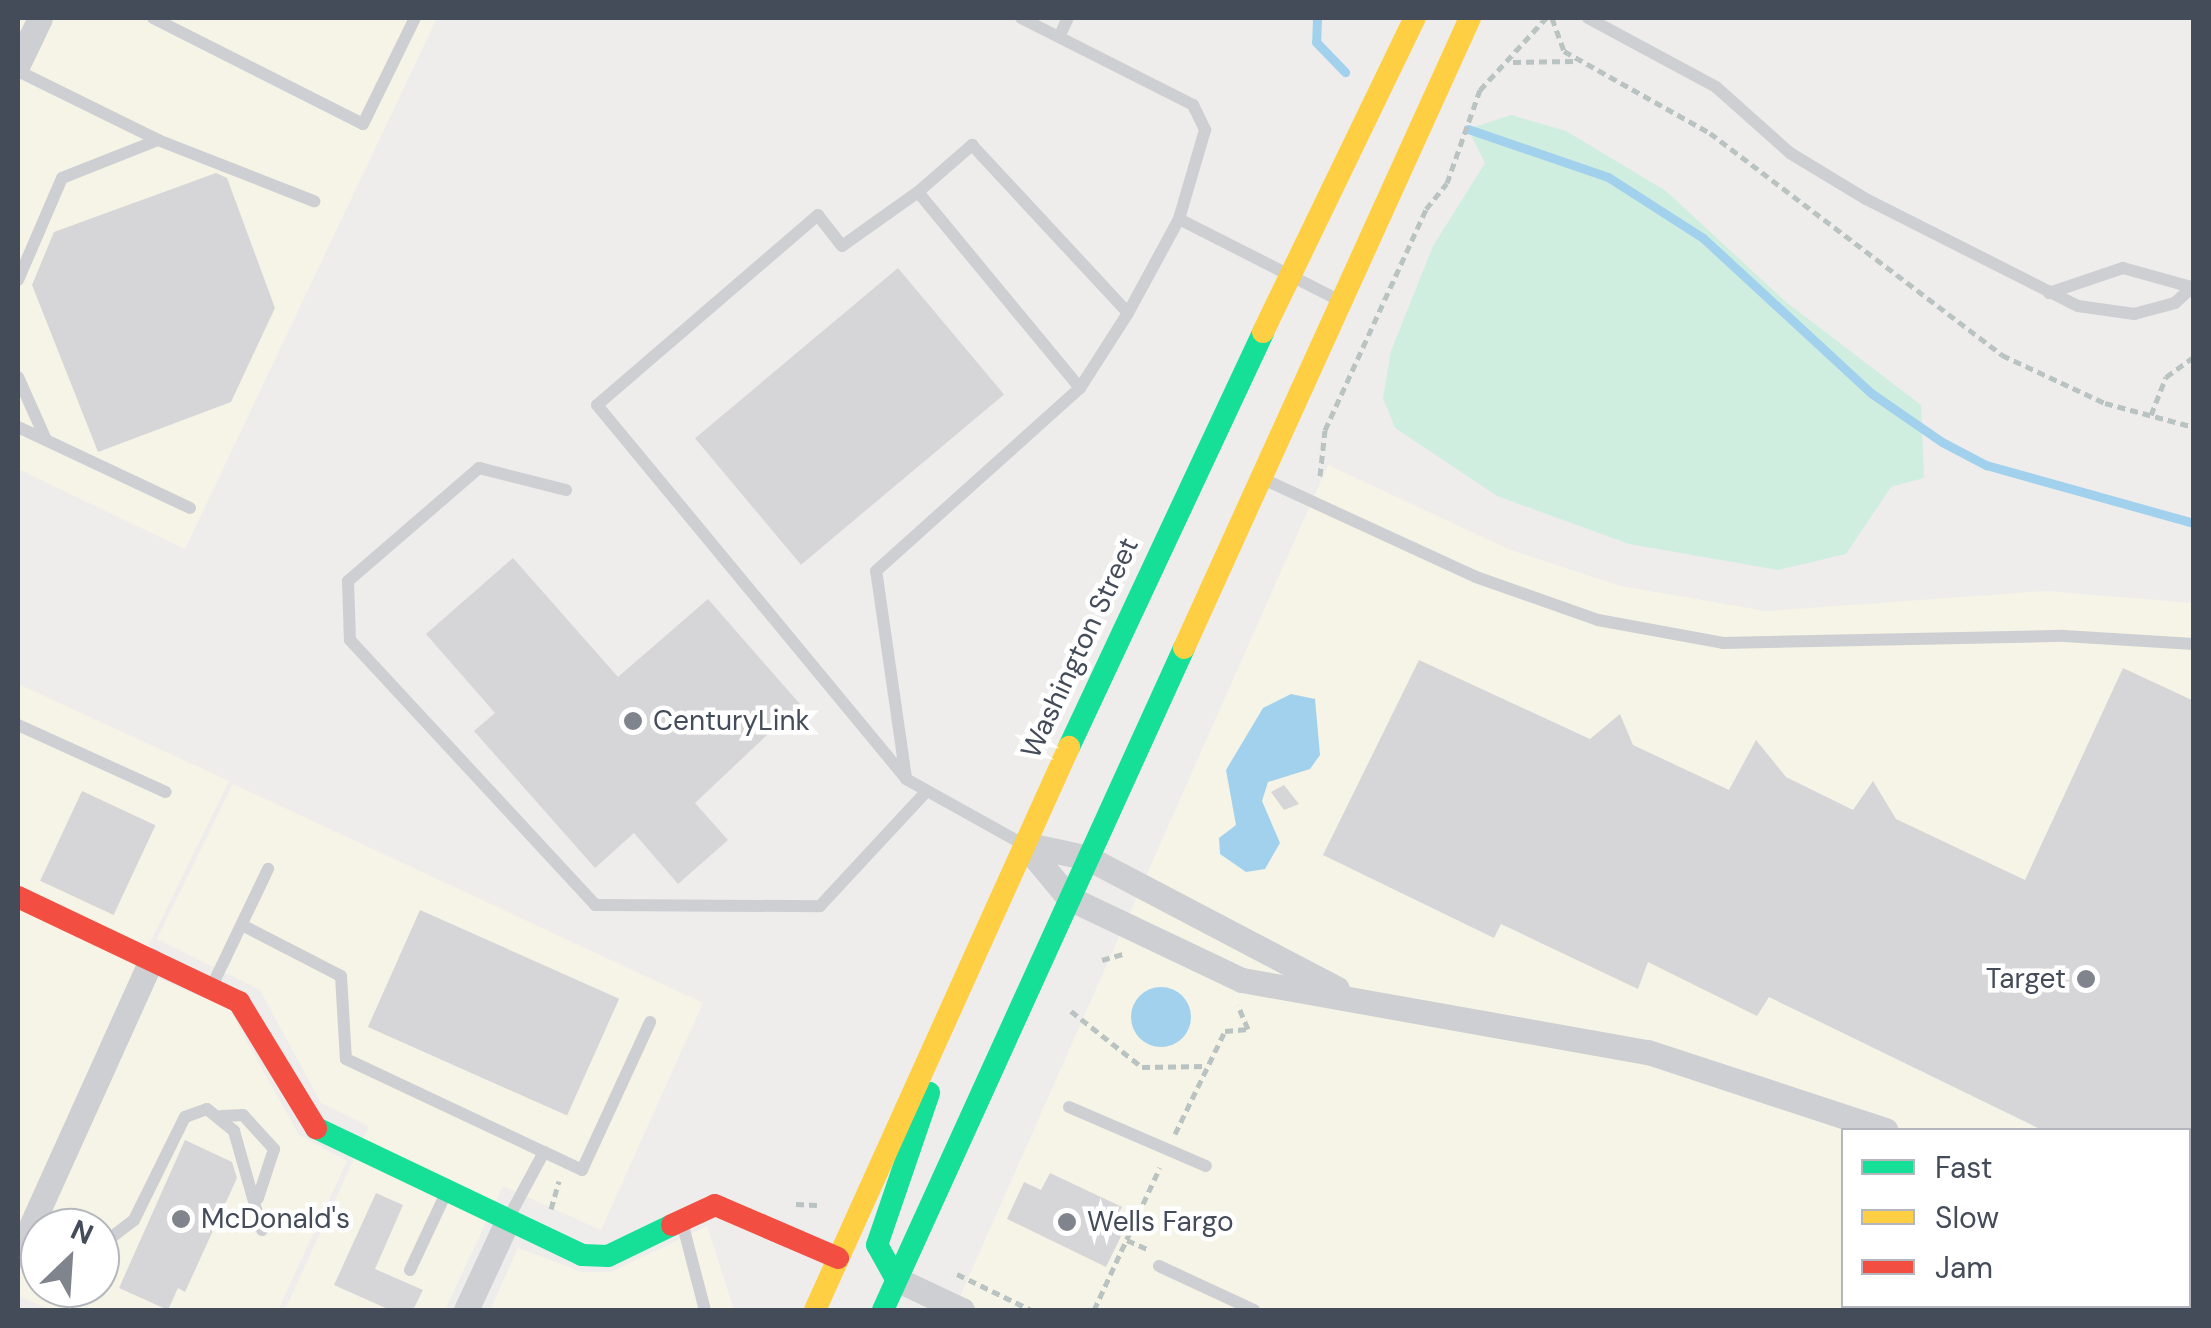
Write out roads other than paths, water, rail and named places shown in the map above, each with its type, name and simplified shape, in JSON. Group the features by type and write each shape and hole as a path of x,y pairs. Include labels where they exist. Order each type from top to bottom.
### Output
{"main road":[{"name":"Washington Street","path":"814,1310 1024,844 1414,18"},
{"path":"883,1310 1470,18"},
{"path":"18,897 247,1008 303,1120 508,1220 600,1258 681,1218 731,1207 838,1258"},
{"path":"896,1279 876,1246 919,1139 940,1035"}],"street":[{"path":"18,67 40,18"},
{"path":"1024,844 1088,858 1350,996"},
{"path":"1024,844 1069,898 1242,980 1350,996 1648,1052 1879,1128"},
{"path":"18,1255 152,961"},
{"path":"466,1310 508,1220"},
{"path":"896,1279 962,1310"}],"lane":[{"path":"158,19 363,124 416,18"},
{"path":"906,780 876,571 1080,388 1128,313 1178,219 1205,130 1193,105 1021,18"},
{"path":"1060,35 1068,18"},
{"path":"1588,18 1716,87 1790,153 1866,200 2049,293 2134,314 2175,303 2192,286"},
{"path":"18,67 158,140 314,202"},
{"path":"18,280 62,178 158,140"},
{"path":"1024,844 925,794 906,780 598,405 818,215 842,246 918,192 972,144 1128,313"},
{"path":"918,192 1080,388"},
{"path":"1178,219 1339,300"},
{"path":"2049,293 2123,268 2192,286"},
{"path":"18,378 46,440"},
{"path":"18,426 190,508"},
{"path":"566,490 479,468 348,581 350,640 595,905 820,906 925,794"},
{"path":"1259,477 1476,578 1598,620 1723,643 2064,636 2194,644"},
{"path":"18,725 166,792"},
{"path":"212,989 268,869"},
{"path":"242,925 340,976 346,1059 582,1170 650,1022"},
{"path":"1070,1107 1206,1166"},
{"path":"222,1116 258,1198 262,1230"},
{"path":"120,1231 134,1220 185,1117 243,1116 274,1149 258,1198"},
{"path":"508,1220 544,1152"},
{"path":"410,1270 448,1191"},
{"path":"681,1218 705,1310"},
{"path":"1160,1266 1254,1310"}],"water":[{"path":"1291,694 1315,699 1320,755 1310,769 1268,782 1262,801 1280,843 1265,869 1246,872 1220,854 1219,838 1236,825 1226,770 1263,708"},
{"path":"1161,987 1183,995 1191,1017 1183,1039 1161,1047 1139,1039 1131,1017 1139,995"}],"waterway":[{"path":"1317,18 1316,42 1345,72"},
{"path":"1468,129 1608,177 1703,238 1871,393 1942,442 1986,465 2194,523"}],"place":[{"name":"CenturyLink","path":"633,721"},
{"name":"Target","path":"2086,979"},
{"name":"McDonald's","path":"181,1219"},
{"name":"Wells Fargo","path":"1067,1222"}]}
